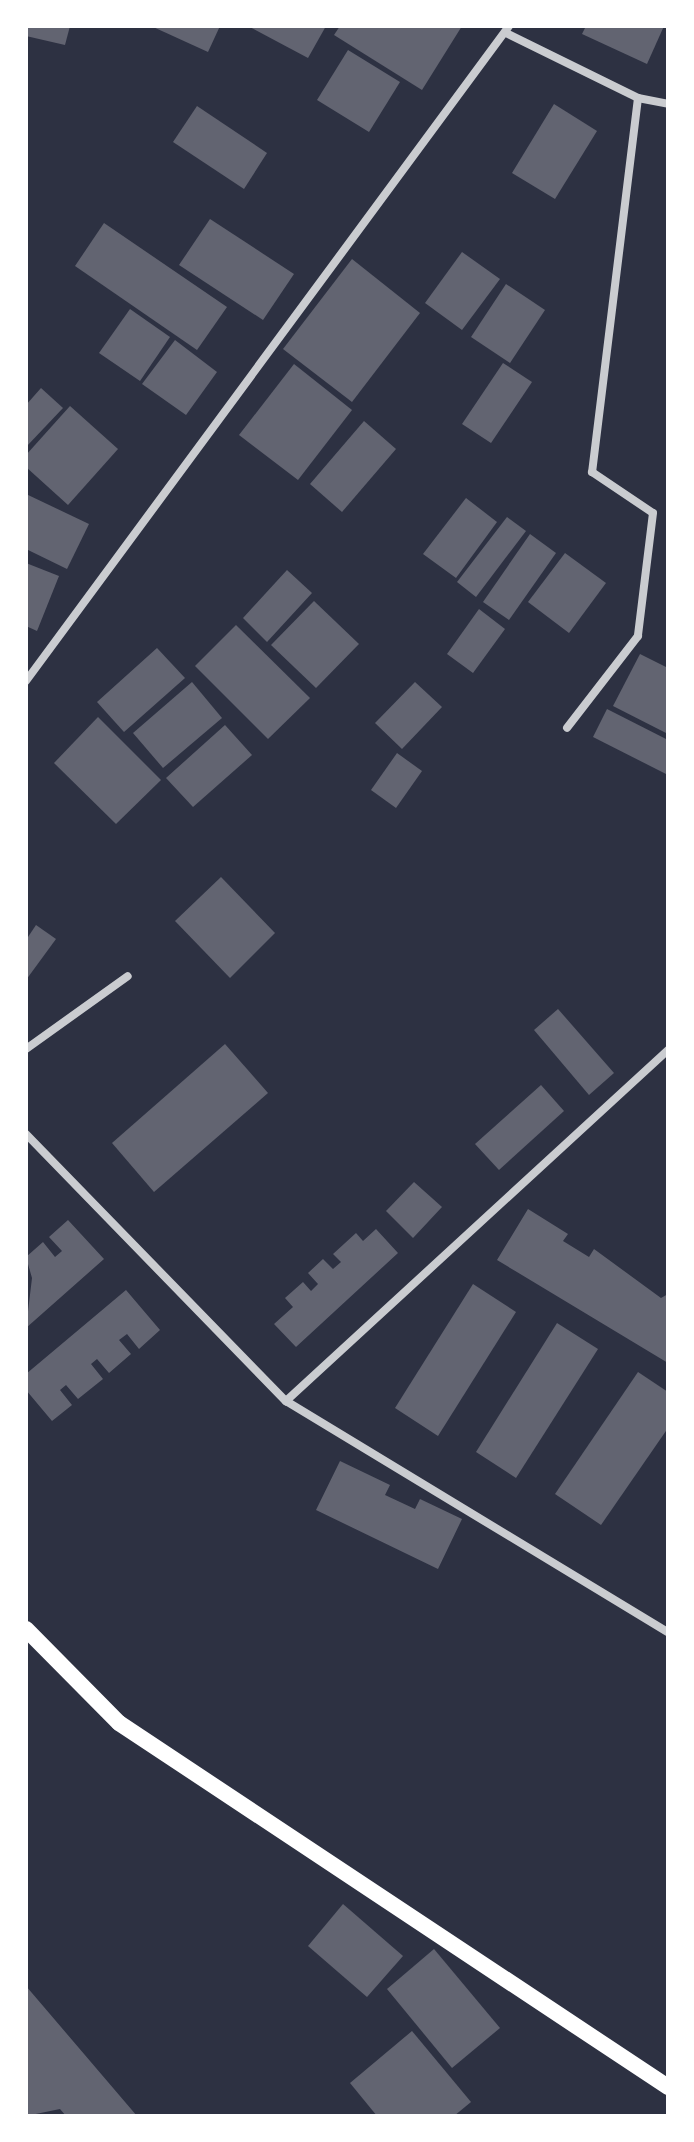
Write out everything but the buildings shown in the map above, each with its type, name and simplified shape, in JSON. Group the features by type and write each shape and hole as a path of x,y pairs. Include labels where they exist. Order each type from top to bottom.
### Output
{"main road":[{"path":"26,1629 119,1723 668,2087"}],"street":[{"path":"26,681 508,30 638,98 668,104"},
{"path":"567,728 638,636 653,513 592,472 638,98"},
{"path":"26,1049 128,976"},
{"path":"286,1401 668,1050"},
{"path":"26,1134 286,1401 668,1632"}]}
